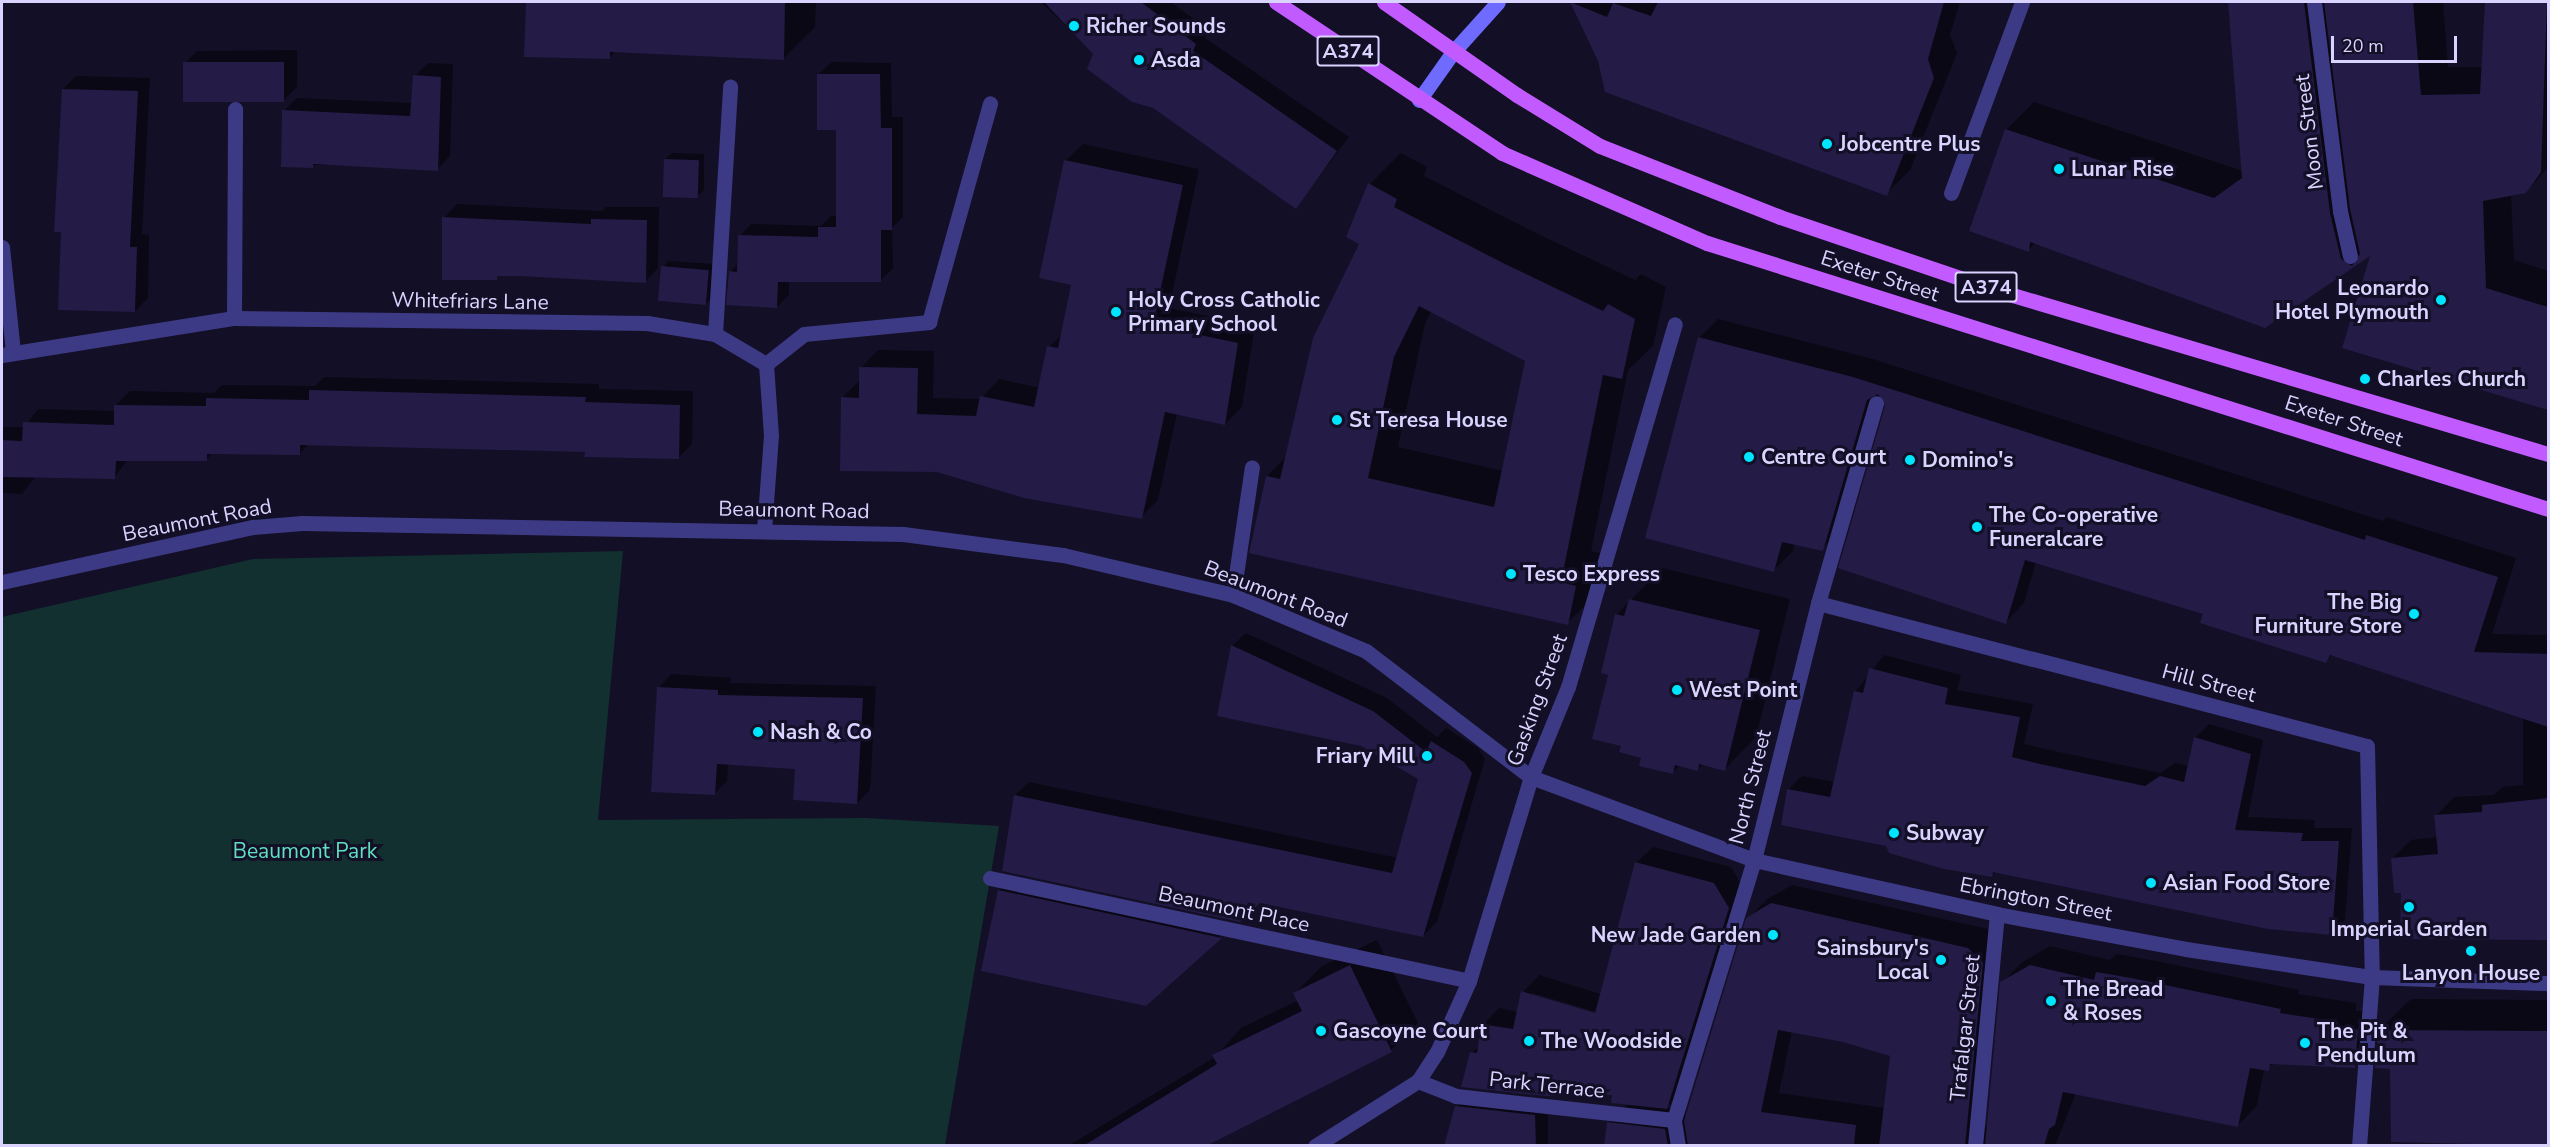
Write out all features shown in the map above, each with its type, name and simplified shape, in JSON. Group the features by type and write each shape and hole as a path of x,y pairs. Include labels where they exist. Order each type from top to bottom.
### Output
{"main road":[{"name":"Exeter Street","path":"1276,2 1419,100 1513,159 1707,243 2548,509"},
{"name":"Exeter Street","path":"1384,2 1453,52 1600,146 1780,216 1999,291 2548,453"},
{"path":"1419,100 1453,52 1498,2"}],"street":[{"path":"1947,192 1966,151 2022,2"},
{"name":"Moon Street","path":"2314,2 2340,211 2350,256"},
{"path":"715,333 730,86"},
{"path":"765,531 771,435 766,364 804,334 928,322 990,103"},
{"path":"234,318 235,108"},
{"path":"2,247 7,353"},
{"name":"Whitefriars Lane","path":"7,353 234,318 647,323 715,333 766,364"},
{"name":"Gasking Street","path":"1418,1081 1437,1052 1469,981 1531,777 1568,687 1675,324"},
{"name":"North Street","path":"1678,1146 1674,1120 1754,860 1818,603 1876,403"},
{"path":"1233,595 1252,467"},
{"name":"Beaumont Road","path":"2,582 254,527 302,523 903,534 1063,555 1233,595 1366,651 1531,777"},
{"name":"Hill Street","path":"1818,603 2367,746 2372,977"},
{"name":"Ebrington Street","path":"1531,777 1754,860 1997,914 2187,949 2372,977 2548,983"},
{"name":"Beaumont Place","path":"990,878 1469,981"},
{"name":"Trafalgar Street","path":"1975,1146 1997,914"},
{"path":"2359,1146 2372,977"},
{"path":"1316,1146 1418,1081"},
{"name":"Park Terrace","path":"1418,1081 1456,1096 1674,1120"}],"green space":[{"name":"Beaumont Park","path":"623,551 598,820 866,818 999,826 945,1145 2,1145 2,617 253,559"}],"building":[{"path":"526,2 785,2 784,60 610,52 610,59 524,57"},
{"path":"1044,2 1141,2 1196,44 1193,51 1337,151 1296,209 1153,108 1132,102 1087,69 1093,54"},
{"name":"Jobcentre Plus","path":"1570,2 1607,17 1613,3 1651,16 1658,2 1944,2 1928,59 1934,78 1887,196 1605,92 1598,61"},
{"path":"2228,2 2304,2 2330,213 2341,259 2352,266 2360,254 2350,209 2324,2 2413,2 2421,95 2480,94 2485,2 2547,2 2541,172 2526,193 2483,201 2486,288 2548,307 2548,410 2342,348 2370,256 2265,328 2030,242 2029,252 1969,231 2005,129 2214,198 2242,178"},
{"path":"183,62 284,62 284,102 183,102"},
{"path":"817,74 880,74 881,128 892,128 892,230 881,230 881,282 778,282 777,308 726,305 729,271 737,272 738,235 818,237 818,227 836,227 836,130 817,130"},
{"path":"413,75 441,77 438,171 313,164 313,168 281,167 282,110 410,116"},
{"path":"62,89 138,91 130,247 137,247 135,312 58,310 61,232 54,232"},
{"path":"664,159 699,160 698,198 663,197"},
{"path":"1064,160 1183,185 1153,325 1238,343 1225,425 1165,412 1142,519 1024,498 937,472 840,471 841,397 859,398 859,367 918,368 917,414 976,416 980,396 1034,407 1047,346 1058,348 1071,285 1039,278"},
{"name":"St Teresa House","path":"1368,183 1397,199 1394,207 1505,264 1603,311 1608,304 1635,319 1622,379 1603,375 1561,582 1576,586 1568,625 1249,553 1266,476 1280,479 1313,338 1359,244 1346,237","holes":["1419,306 1525,361 1494,507 1368,478 1394,357"]},
{"path":"442,217 591,224 591,219 647,220 646,283 520,276 497,276 497,280 442,280"},
{"path":"661,266 709,270 706,305 658,301"},
{"path":"1698,337 1853,377 2365,540 2366,535 2498,577 2474,652 2548,654 2548,727 2330,655 2326,663 2200,623 2203,614 2025,560 2006,624 1838,568 1885,406 1878,394 1867,400 1823,551 1782,542 1774,572 1645,538"},
{"path":"309,390 586,397 585,402 680,405 679,459 584,457 585,452 300,445 300,455 207,454 207,461 116,461 115,479 2,477 2,440 22,441 23,422 114,425 114,405 206,406 206,398 309,400"},
{"name":"West Point","path":"1629,599 1760,630 1725,771 1699,764 1698,771 1675,765 1673,774 1639,766 1641,758 1619,752 1621,746 1592,739 1608,675 1601,673 1615,614 1624,616"},
{"path":"1231,645 1373,711 1426,752 1431,741 1464,762 1472,773 1423,937 1260,903 1240,922 1002,871 1014,795 1392,873 1418,779 1361,746 1217,716"},
{"path":"1869,668 1948,688 1945,704 2020,717 2012,757 2040,764 2145,786 2160,776 2184,782 2194,737 2251,754 2235,830 2303,833 2301,841 2339,841 2332,935 2268,929 1993,872 1992,877 1944,869 1889,853 1886,846 1781,825 1787,789 1830,797 1854,691 1863,693"},
{"name":"Nash & Co","path":"657,687 718,690 718,695 863,698 857,804 793,800 795,769 717,764 715,795 651,792"},
{"path":"2548,798 2548,940 2400,939 2401,893 2394,893 2391,858 2438,854 2434,815 2482,812 2482,805"},
{"path":"1635,862 1714,883 1729,908 1667,1109 1611,1103 1612,1095 1546,1096 1461,1087 1470,1052 1477,1053 1481,1024 1513,1029 1521,991 1595,1013"},
{"path":"998,890 1222,938 1146,1006 981,971"},
{"path":"1771,903 1968,948 1983,963 1965,1146 1879,1146 1890,1056 1843,1042 1778,1030 1761,1112 1856,1125 1854,1146 1688,1146 1684,1121 1746,918"},
{"name":"Gascoyne Court","path":"1350,965 1392,1052 1206,1146 1083,1146 1217,1064 1212,1055 1302,1011 1293,993"},
{"path":"2030,965 2094,980 2096,972 2131,978 2281,1009 2280,1013 2338,1022 2338,1029 2358,1029 2355,1068 2270,1064 2269,1071 2250,1068 2238,1127 2063,1092 2055,1125 2049,1129 2044,1146 1985,1146 2000,982"},
{"path":"2378,1030 2548,1031 2548,1146 2391,1142 2390,1069 2375,1068"},
{"path":"1455,1106 1535,1115 1536,1146 1444,1146"},
{"path":"1607,1122 1665,1129 1668,1146 1604,1146"}],"place":[{"name":"Richer Sounds","path":"1074,26"},
{"name":"Asda","path":"1139,60"},
{"name":"Jobcentre Plus","path":"1827,144"},
{"name":"Lunar Rise","path":"2059,169"},
{"name":"Leonardo Hotel Plymouth","path":"2441,300"},
{"name":"Holy Cross Catholic Primary School","path":"1116,312"},
{"name":"Charles Church","path":"2365,379"},
{"name":"St Teresa House","path":"1337,420"},
{"name":"Centre Court","path":"1749,457"},
{"name":"Domino's","path":"1910,460"},
{"name":"The Co-operative Funeralcare","path":"1977,527"},
{"name":"Tesco Express","path":"1511,574"},
{"name":"The Big Furniture Store","path":"2414,614"},
{"name":"West Point","path":"1677,690"},
{"name":"Nash & Co","path":"758,732"},
{"name":"Friary Mill","path":"1427,756"},
{"name":"Subway","path":"1894,833"},
{"name":"Asian Food Store","path":"2151,883"},
{"name":"Imperial Garden","path":"2409,907"},
{"name":"New Jade Garden","path":"1773,935"},
{"name":"Lanyon House","path":"2471,951"},
{"name":"Sainsbury's Local","path":"1941,960"},
{"name":"The Bread & Roses","path":"2051,1001"},
{"name":"Gascoyne Court","path":"1321,1031"},
{"name":"The Woodside","path":"1529,1041"},
{"name":"The Pit & Pendulum","path":"2305,1043"}]}
